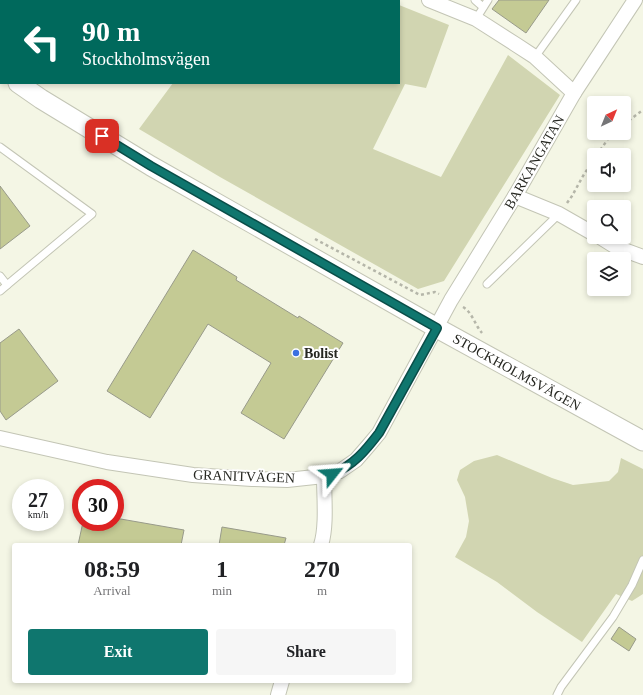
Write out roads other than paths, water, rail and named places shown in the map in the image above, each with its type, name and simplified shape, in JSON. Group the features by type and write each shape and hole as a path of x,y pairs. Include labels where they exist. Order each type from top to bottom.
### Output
{"main road":[{"name":"STOCKHOLMSVÄGEN","path":"19,84 41,99 151,166 437,328 643,441"}],"street":[{"path":"429,0 480,13 515,44 535,57 574,93"},
{"name":"BARKANGATAN","path":"437,328 451,300 515,196 574,93 635,0"},
{"path":"515,196 559,214 587,230"},
{"path":"611,244 643,257"},
{"name":"GRANITVÄGEN","path":"0,438 107,462 193,475 287,480 324,476 340,471 356,460 379,433 437,328"},
{"path":"322,543 325,511 324,476"},
{"path":"278,695 281,683"}],"lane":[{"path":"475,0 480,13"},
{"path":"480,13 488,0"},
{"path":"535,57 576,0"},
{"path":"0,147 92,214 0,290"},
{"path":"487,284 559,214"},
{"path":"0,276 7,285"},
{"path":"557,695 561,687 613,617 632,585 643,560"}],"place":[{"name":"Bolist","path":"296,353"}]}
